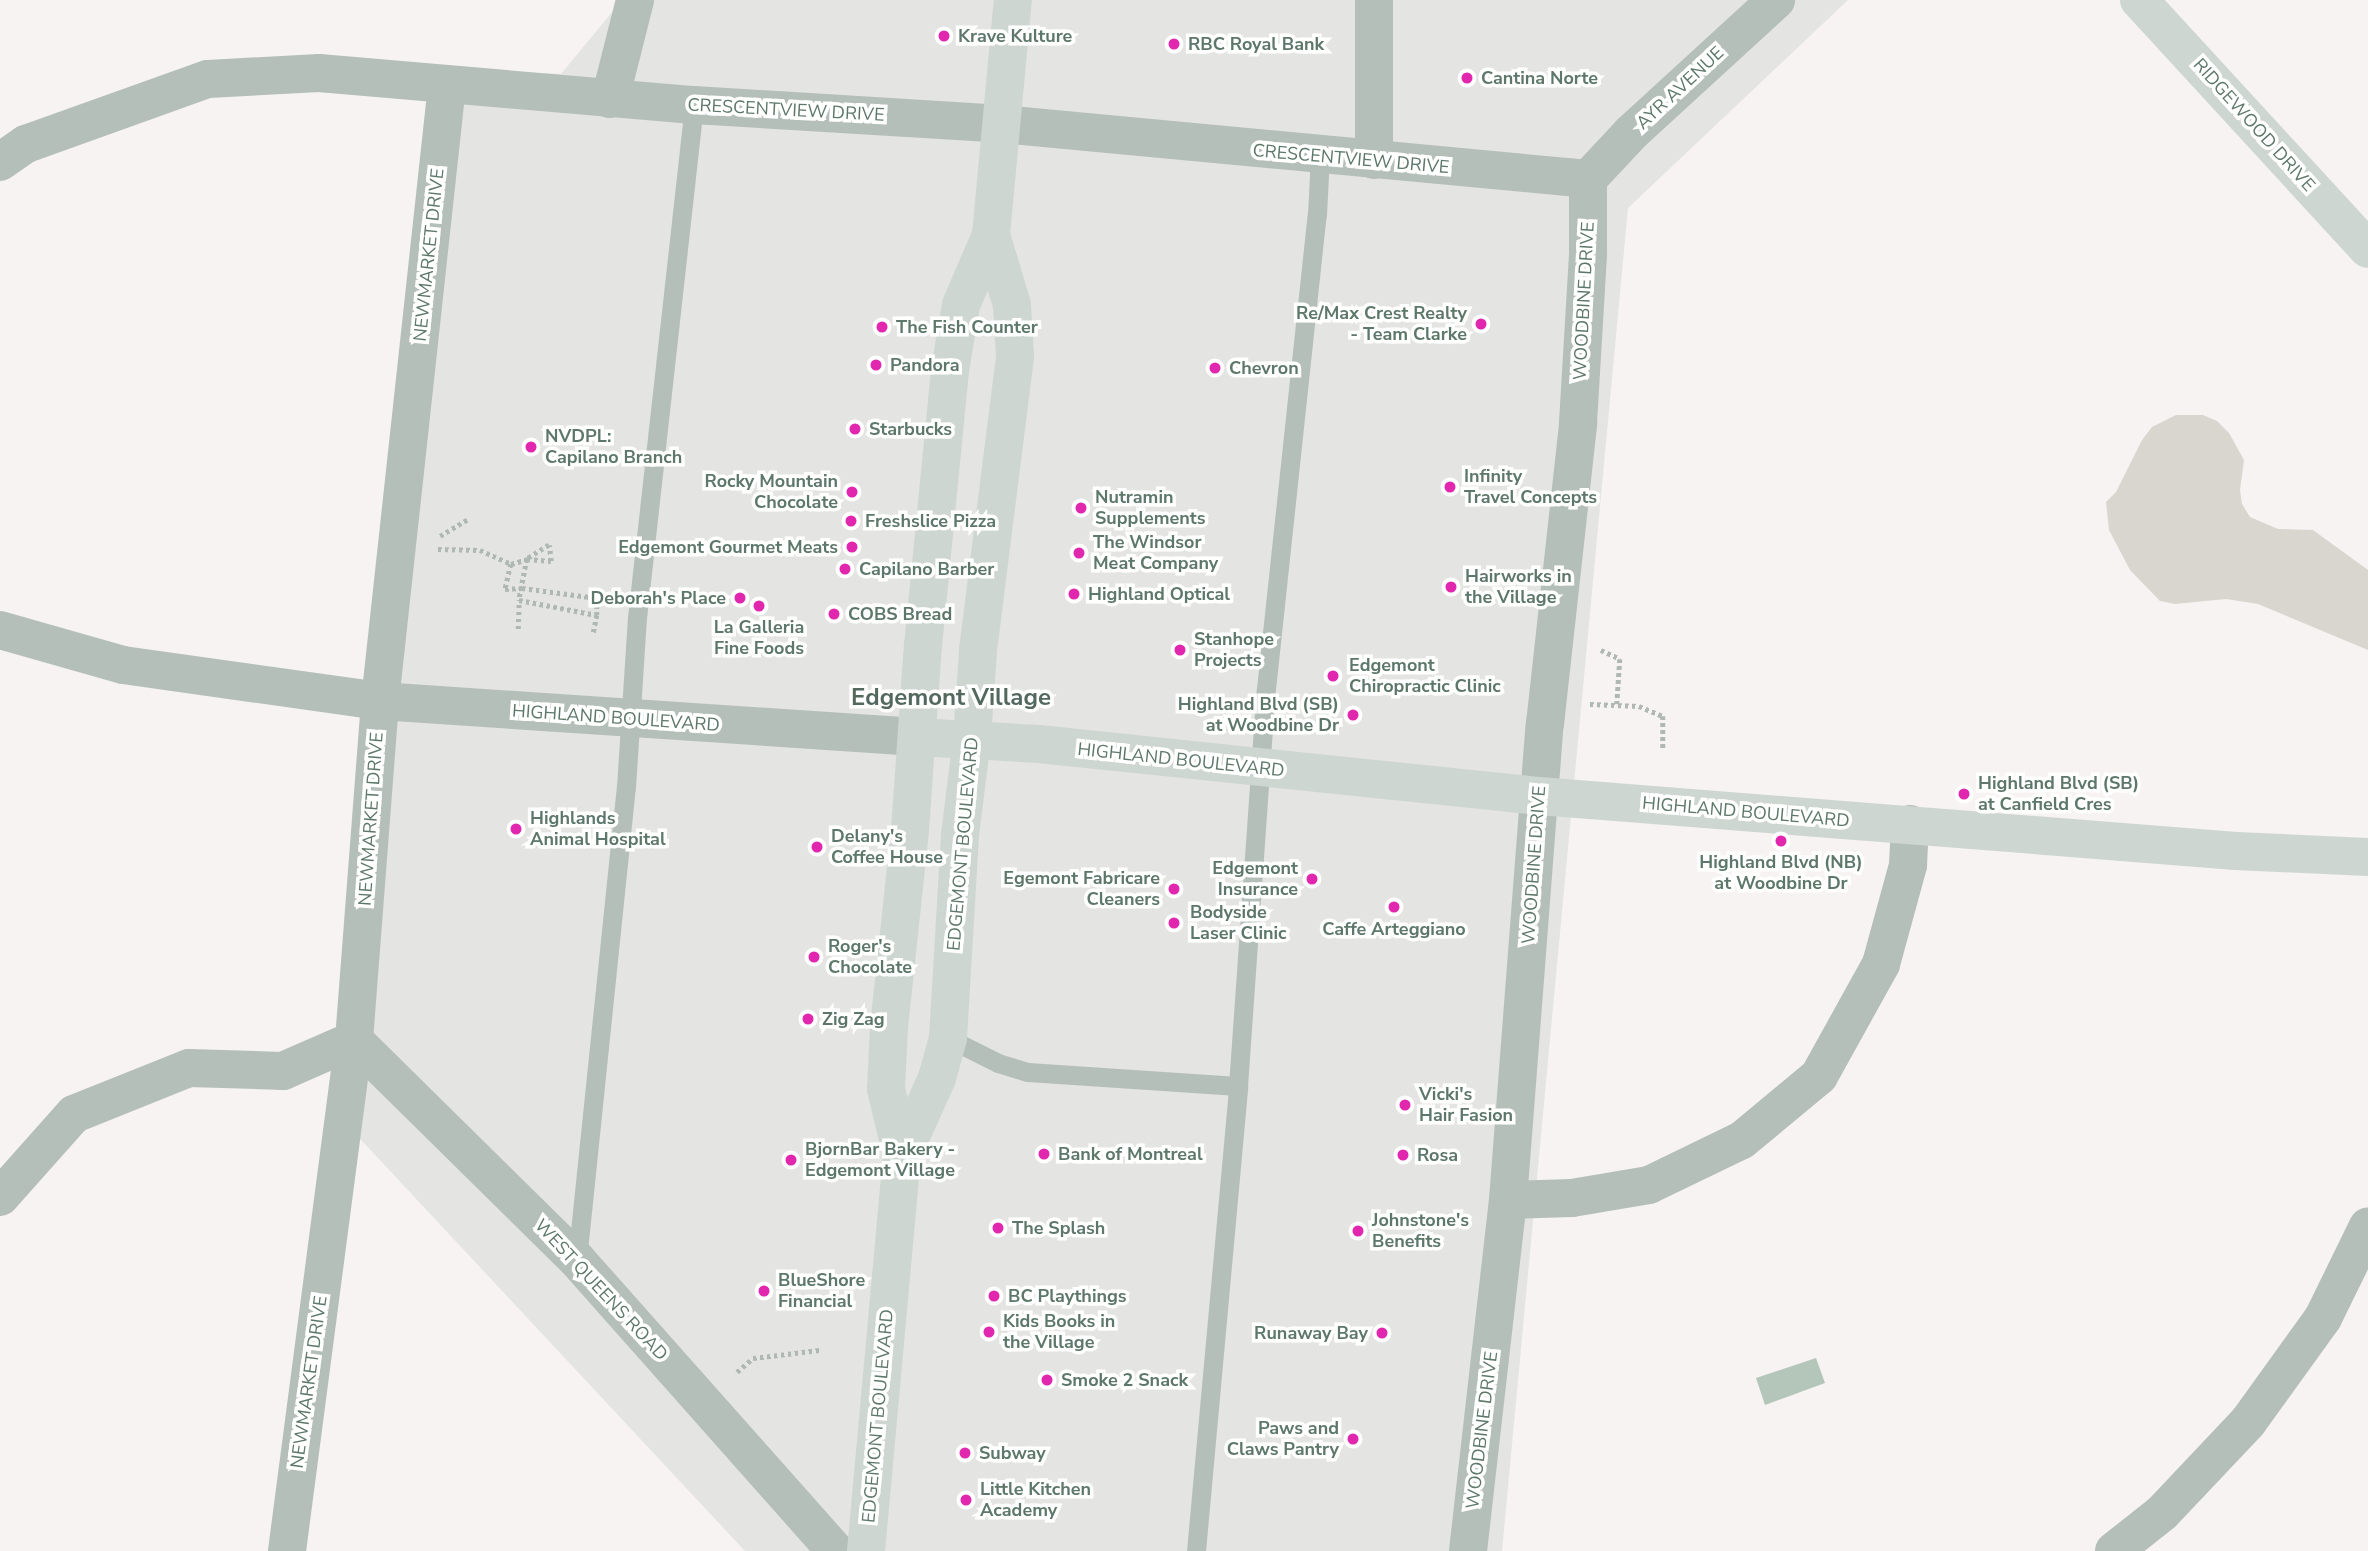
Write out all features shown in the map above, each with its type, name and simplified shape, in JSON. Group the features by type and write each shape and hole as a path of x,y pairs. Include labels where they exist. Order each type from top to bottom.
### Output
{"main road":[{"name":"EDGEMONT BOULEVARD","path":"866,1551 902,1156 886,1089 889,1027 950,370 961,305 991,234 1013,0"},
{"name":"RIDGEWOOD DRIVE","path":"2140,0 2368,249"},
{"name":"EDGEMONT BOULEVARD","path":"902,1156 937,1078 948,1038 960,835 972,739 978,650 1015,356 1012,305 991,234"},
{"name":"HIGHLAND BOULEVARD","path":"917,737 972,739 1539,796 2236,851 2368,857"}],"street":[{"path":"610,99 635,0"},
{"path":"1374,0 1374,160"},
{"name":"AYR AVENUE","path":"1588,179 1631,133 1776,0"},
{"name":"CRESCENTVIEW DRIVE","path":"0,162 26,144 208,79 320,73 610,99 1002,124 1588,179"},
{"name":"NEWMARKET DRIVE","path":"287,1551 354,1041 380,702 447,85"},
{"name":"WOODBINE DRIVE","path":"1468,1551 1508,1200 1539,796 1578,423 1588,253 1588,179"},
{"name":"HIGHLAND BOULEVARD","path":"0,629 123,664 380,702 834,734 917,737"},
{"path":"1508,1200 1572,1198 1649,1185 1742,1140 1819,1076 1881,964 1908,866 1910,824"},
{"path":"0,1197 74,1114 188,1068 283,1071 354,1041"},
{"name":"WEST QUEENS ROAD","path":"354,1041 577,1260 835,1551"},
{"path":"2114,1551 2162,1513 2248,1422 2323,1318 2368,1226"}],"lane":[{"path":"577,1260 626,787 629,718 694,105"},
{"path":"1196,1551 1238,1086 1266,689 1317,215 1320,155"},
{"path":"948,1038 998,1063 1028,1072 1238,1086"}],"path":[{"path":"430,549 480,550 512,564 527,559 549,545 551,561 527,559"},
{"path":"517,629 519,600 527,559"},
{"path":"512,564 505,589 522,588 597,598 593,635"},
{"path":"519,600 597,615"},
{"path":"1601,650 1620,659 1617,704"},
{"path":"1590,704 1639,706 1663,716 1663,748"},
{"path":"737,1372 753,1358 820,1350"}],"shaded area":[{"name":"Edgemont Village","path":"622,0 1848,0 1628,208 1502,1551 745,1551 335,1112 447,68 561,74"},
{"path":"2176,415 2203,415 2217,421 2229,433 2244,460 2240,490 2242,504 2250,517 2278,529 2313,530 2368,570 2368,650 2258,604 2226,599 2175,604 2160,601 2130,570 2109,530 2106,502 2116,492 2142,440 2152,427"},
{"path":"1816,1358 1825,1383 1765,1405 1756,1378"}],"place":[{"name":"Krave Kulture","path":"944,36"},
{"name":"RBC Royal Bank","path":"1174,44"},
{"name":"Cantina Norte","path":"1467,78"},
{"name":"Re/Max Crest Realty - Team Clarke","path":"1481,324"},
{"name":"The Fish Counter","path":"882,327"},
{"name":"Pandora","path":"876,365"},
{"name":"Chevron","path":"1215,368"},
{"name":"Starbucks","path":"855,429"},
{"name":"NVDPL: Capilano Branch","path":"531,447"},
{"name":"Infinity Travel Concepts","path":"1450,487"},
{"name":"Rocky Mountain Chocolate","path":"852,492"},
{"name":"Nutramin Supplements","path":"1081,508"},
{"name":"Freshslice Pizza","path":"851,521"},
{"name":"Edgemont Gourmet Meats","path":"852,547"},
{"name":"The Windsor Meat Company","path":"1079,553"},
{"name":"Capilano Barber","path":"845,569"},
{"name":"Hairworks in the Village","path":"1451,587"},
{"name":"Highland Optical","path":"1074,594"},
{"name":"Deborah's Place","path":"740,598"},
{"name":"La Galleria Fine Foods","path":"759,606"},
{"name":"COBS Bread","path":"834,614"},
{"name":"Stanhope Projects","path":"1180,650"},
{"name":"Edgemont Chiropractic Clinic","path":"1333,676"},
{"name":"Highland Blvd (SB) at Woodbine Dr","path":"1353,715"},
{"name":"Highland Blvd (SB) at Canfield Cres","path":"1964,794"},
{"name":"Highlands Animal Hospital","path":"516,829"},
{"name":"Highland Blvd (NB) at Woodbine Dr","path":"1781,841"},
{"name":"Delany's Coffee House","path":"817,847"},
{"name":"Edgemont Insurance","path":"1312,879"},
{"name":"Egemont Fabricare Cleaners","path":"1174,889"},
{"name":"Caffe Arteggiano","path":"1394,907"},
{"name":"Bodyside Laser Clinic","path":"1174,923"},
{"name":"Roger's Chocolate","path":"814,957"},
{"name":"Zig Zag","path":"808,1019"},
{"name":"Vicki's Hair Fasion","path":"1405,1105"},
{"name":"Bank of Montreal","path":"1044,1154"},
{"name":"Rosa","path":"1403,1155"},
{"name":"BjornBar Bakery - Edgemont Village","path":"791,1160"},
{"name":"The Splash","path":"998,1228"},
{"name":"Johnstone's Benefits","path":"1358,1231"},
{"name":"BlueShore Financial","path":"764,1291"},
{"name":"BC Playthings","path":"994,1296"},
{"name":"Kids Books in the Village","path":"989,1332"},
{"name":"Runaway Bay","path":"1382,1333"},
{"name":"Smoke 2 Snack","path":"1047,1380"},
{"name":"Paws and Claws Pantry","path":"1353,1439"},
{"name":"Subway","path":"965,1453"},
{"name":"Little Kitchen Academy","path":"966,1500"}],"district":[{"name":"Edgemont Village","path":"951,698"}]}
